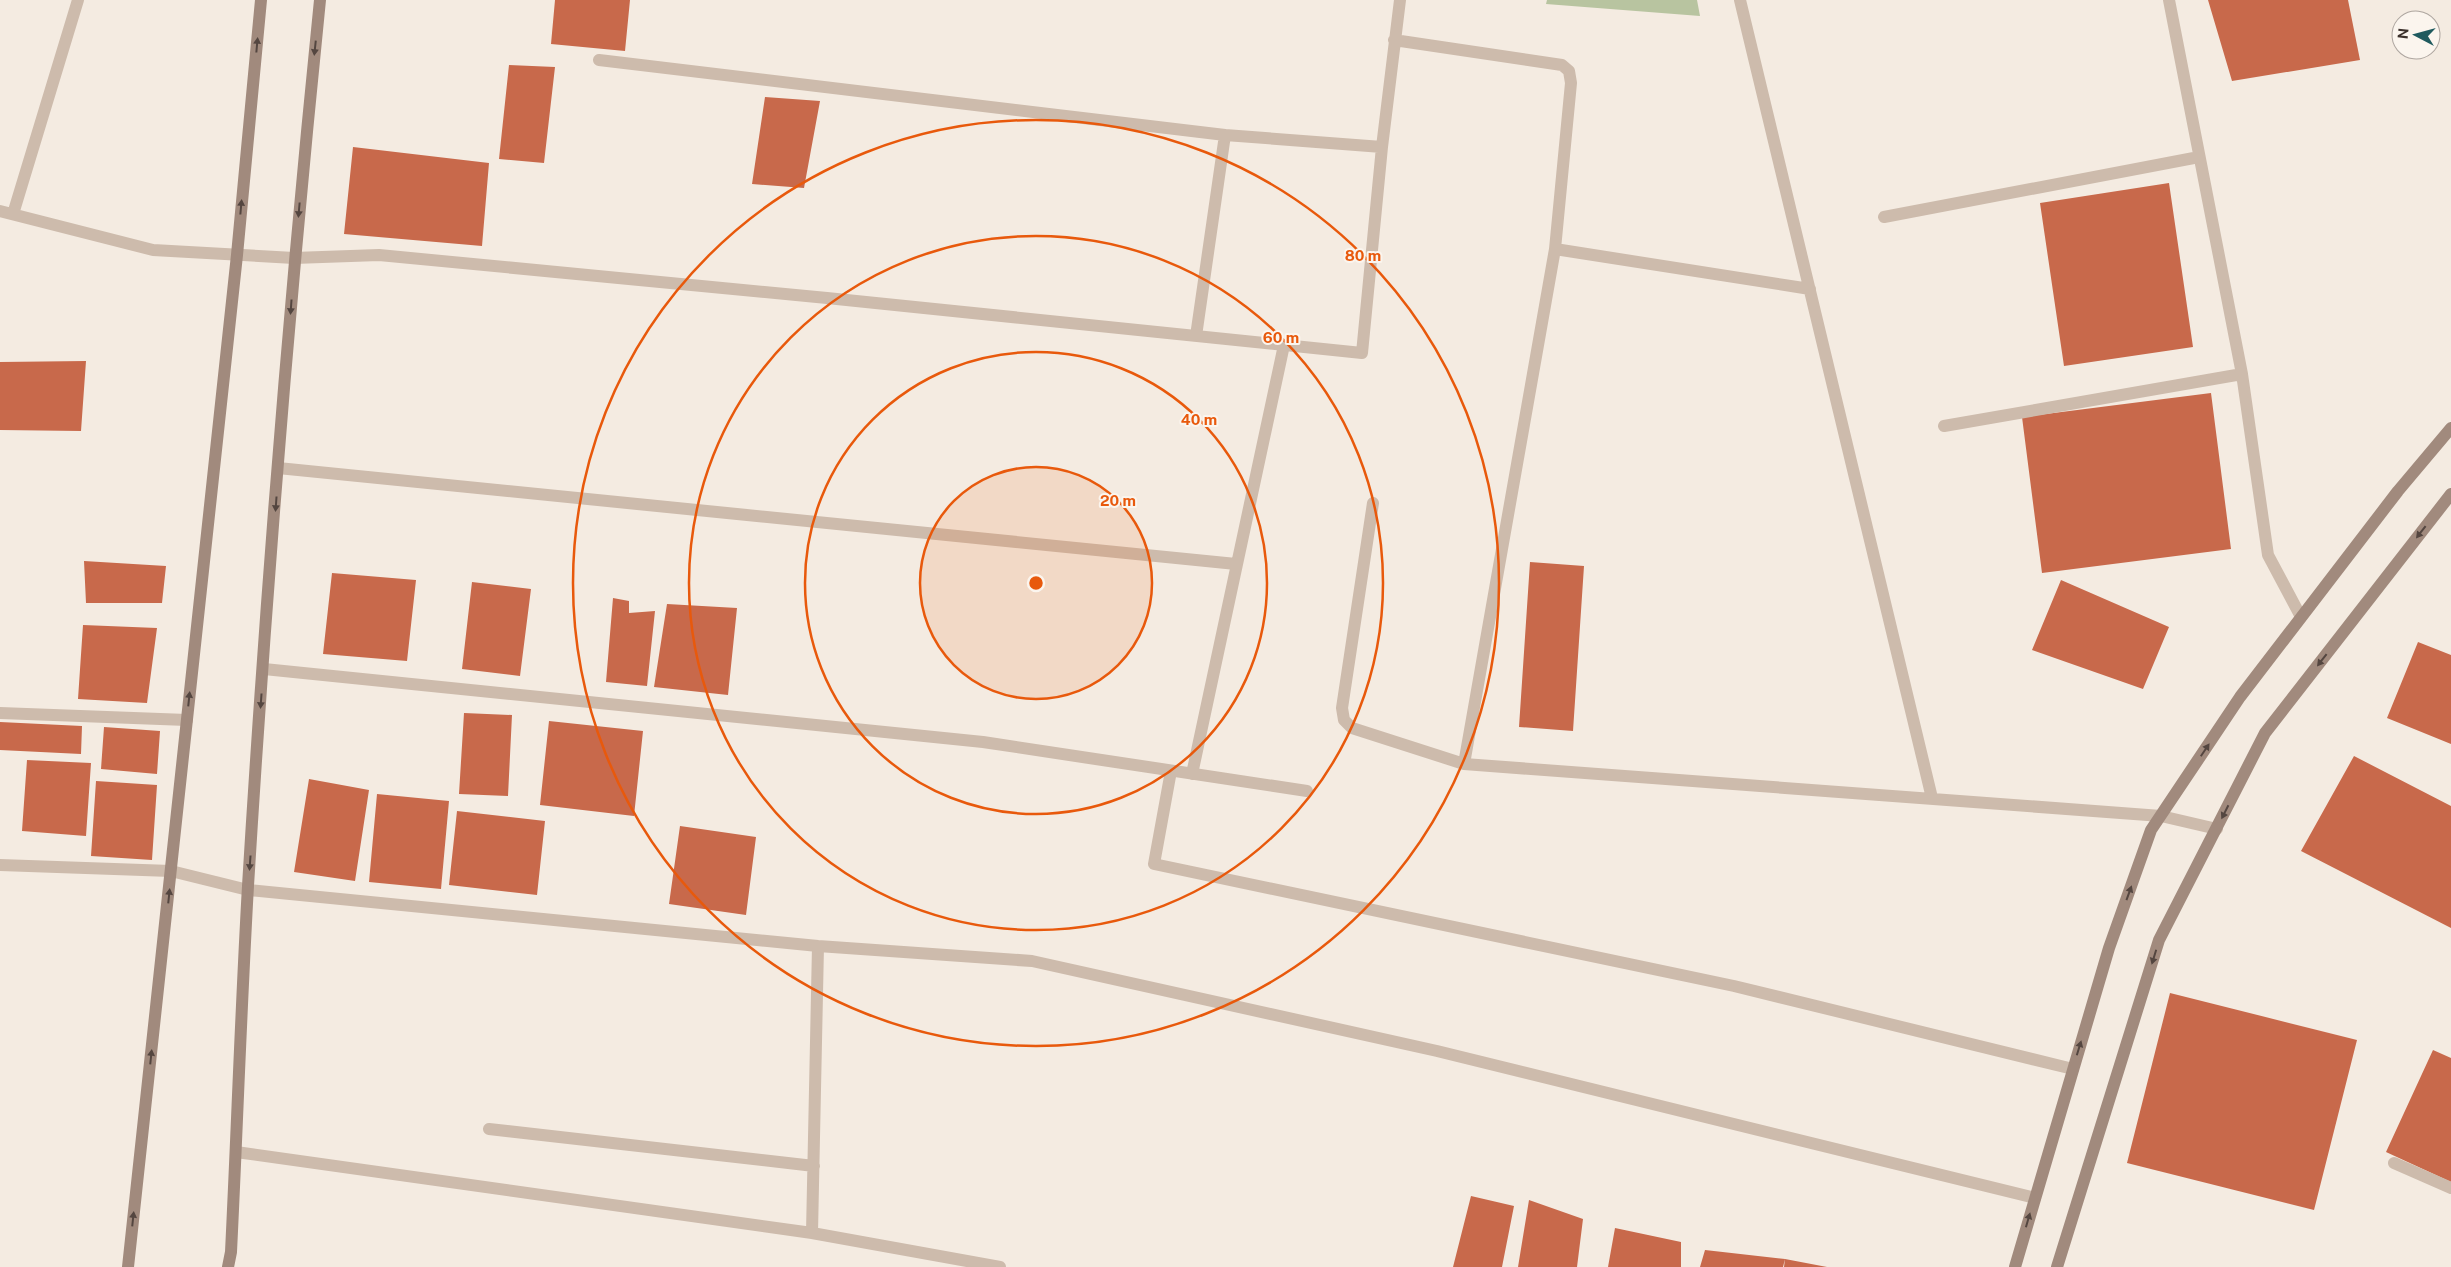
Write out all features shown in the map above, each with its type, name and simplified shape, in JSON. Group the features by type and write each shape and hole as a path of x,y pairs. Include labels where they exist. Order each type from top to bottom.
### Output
{"street":[{"path":"78,0 6,213 153,250 294,258 379,255 1362,353 1382,147 1400,0"},
{"path":"128,1267 237,255 261,0"},
{"path":"228,1267 236,1152 248,890 278,468 294,258 320,0"},
{"path":"1740,0 1932,798"},
{"path":"2169,0 2242,374 2268,555 2301,617"},
{"path":"1394,40 1562,65 1569,71 1572,83 1555,249 1464,764"},
{"path":"599,60 1225,135 1382,147"},
{"path":"1196,336 1225,135"},
{"path":"1884,217 2199,157"},
{"path":"1555,249 1810,289"},
{"path":"1192,774 1284,345"},
{"path":"1944,426 2242,374"},
{"path":"2015,1267 2110,948 2152,830 2240,697 2398,491 2451,428"},
{"path":"278,468 1236,564"},
{"path":"2057,1267 2159,940 2265,733 2451,494"},
{"path":"1373,503 1342,708 1344,720 1352,728 1464,764 2161,816 2216,830"},
{"path":"264,669 983,742 1307,791"},
{"path":"0,713 187,720"},
{"path":"1172,771 1154,864 1734,986 2073,1069"},
{"path":"0,865 171,872 248,890 818,946 1032,961 1437,1051 2035,1198"},
{"path":"812,1233 818,946"},
{"path":"489,1129 814,1166"},
{"path":"236,1152 812,1233 1000,1267"},
{"path":"2394,1163 2451,1188"}],"green space":[{"path":"1547,0 1697,0 1700,16 1546,4"}],"building":[{"path":"555,0 630,0 625,51 551,44"},
{"path":"2208,0 2348,0 2360,60 2232,81"},
{"path":"509,65 555,67 544,163 499,159"},
{"path":"765,97 820,101 804,188 752,184"},
{"path":"353,147 489,163 482,246 344,234"},
{"path":"2169,183 2193,347 2064,366 2040,203"},
{"path":"86,361 81,431 0,430 0,362"},
{"path":"2211,393 2231,549 2042,573 2022,417"},
{"path":"84,561 166,566 162,603 86,603"},
{"path":"1530,562 1584,566 1573,731 1519,727"},
{"path":"332,573 416,580 407,661 323,654"},
{"path":"2061,580 2169,627 2143,689 2032,650"},
{"path":"472,582 531,589 520,676 462,669"},
{"path":"613,598 629,601 629,613 655,611 647,686 606,682"},
{"path":"667,604 737,608 728,695 654,687"},
{"path":"83,625 157,628 147,703 78,699"},
{"path":"2418,642 2451,655 2451,744 2387,718"},
{"path":"464,713 512,715 508,796 459,794"},
{"path":"549,721 643,731 634,816 540,805"},
{"path":"0,722 82,726 81,754 0,750"},
{"path":"104,727 160,731 157,774 101,769"},
{"path":"2354,756 2451,806 2451,928 2301,851"},
{"path":"27,760 91,763 86,836 22,831"},
{"path":"309,779 369,790 355,881 294,872"},
{"path":"96,781 157,785 152,860 91,856"},
{"path":"377,794 449,801 441,889 369,882"},
{"path":"457,811 545,821 537,895 449,885"},
{"path":"680,826 756,837 746,915 669,904"},
{"path":"2170,993 2357,1040 2314,1210 2127,1163"},
{"path":"2433,1050 2451,1058 2451,1182 2386,1152"},
{"path":"1471,1196 1514,1206 1502,1267 1453,1267"},
{"path":"1529,1200 1583,1219 1577,1267 1518,1267"},
{"path":"1615,1228 1681,1242 1681,1267 1608,1267"},
{"path":"1705,1250 1785,1259 1783,1267 1700,1267"},
{"path":"1785,1259 1827,1267 1784,1267"}]}
